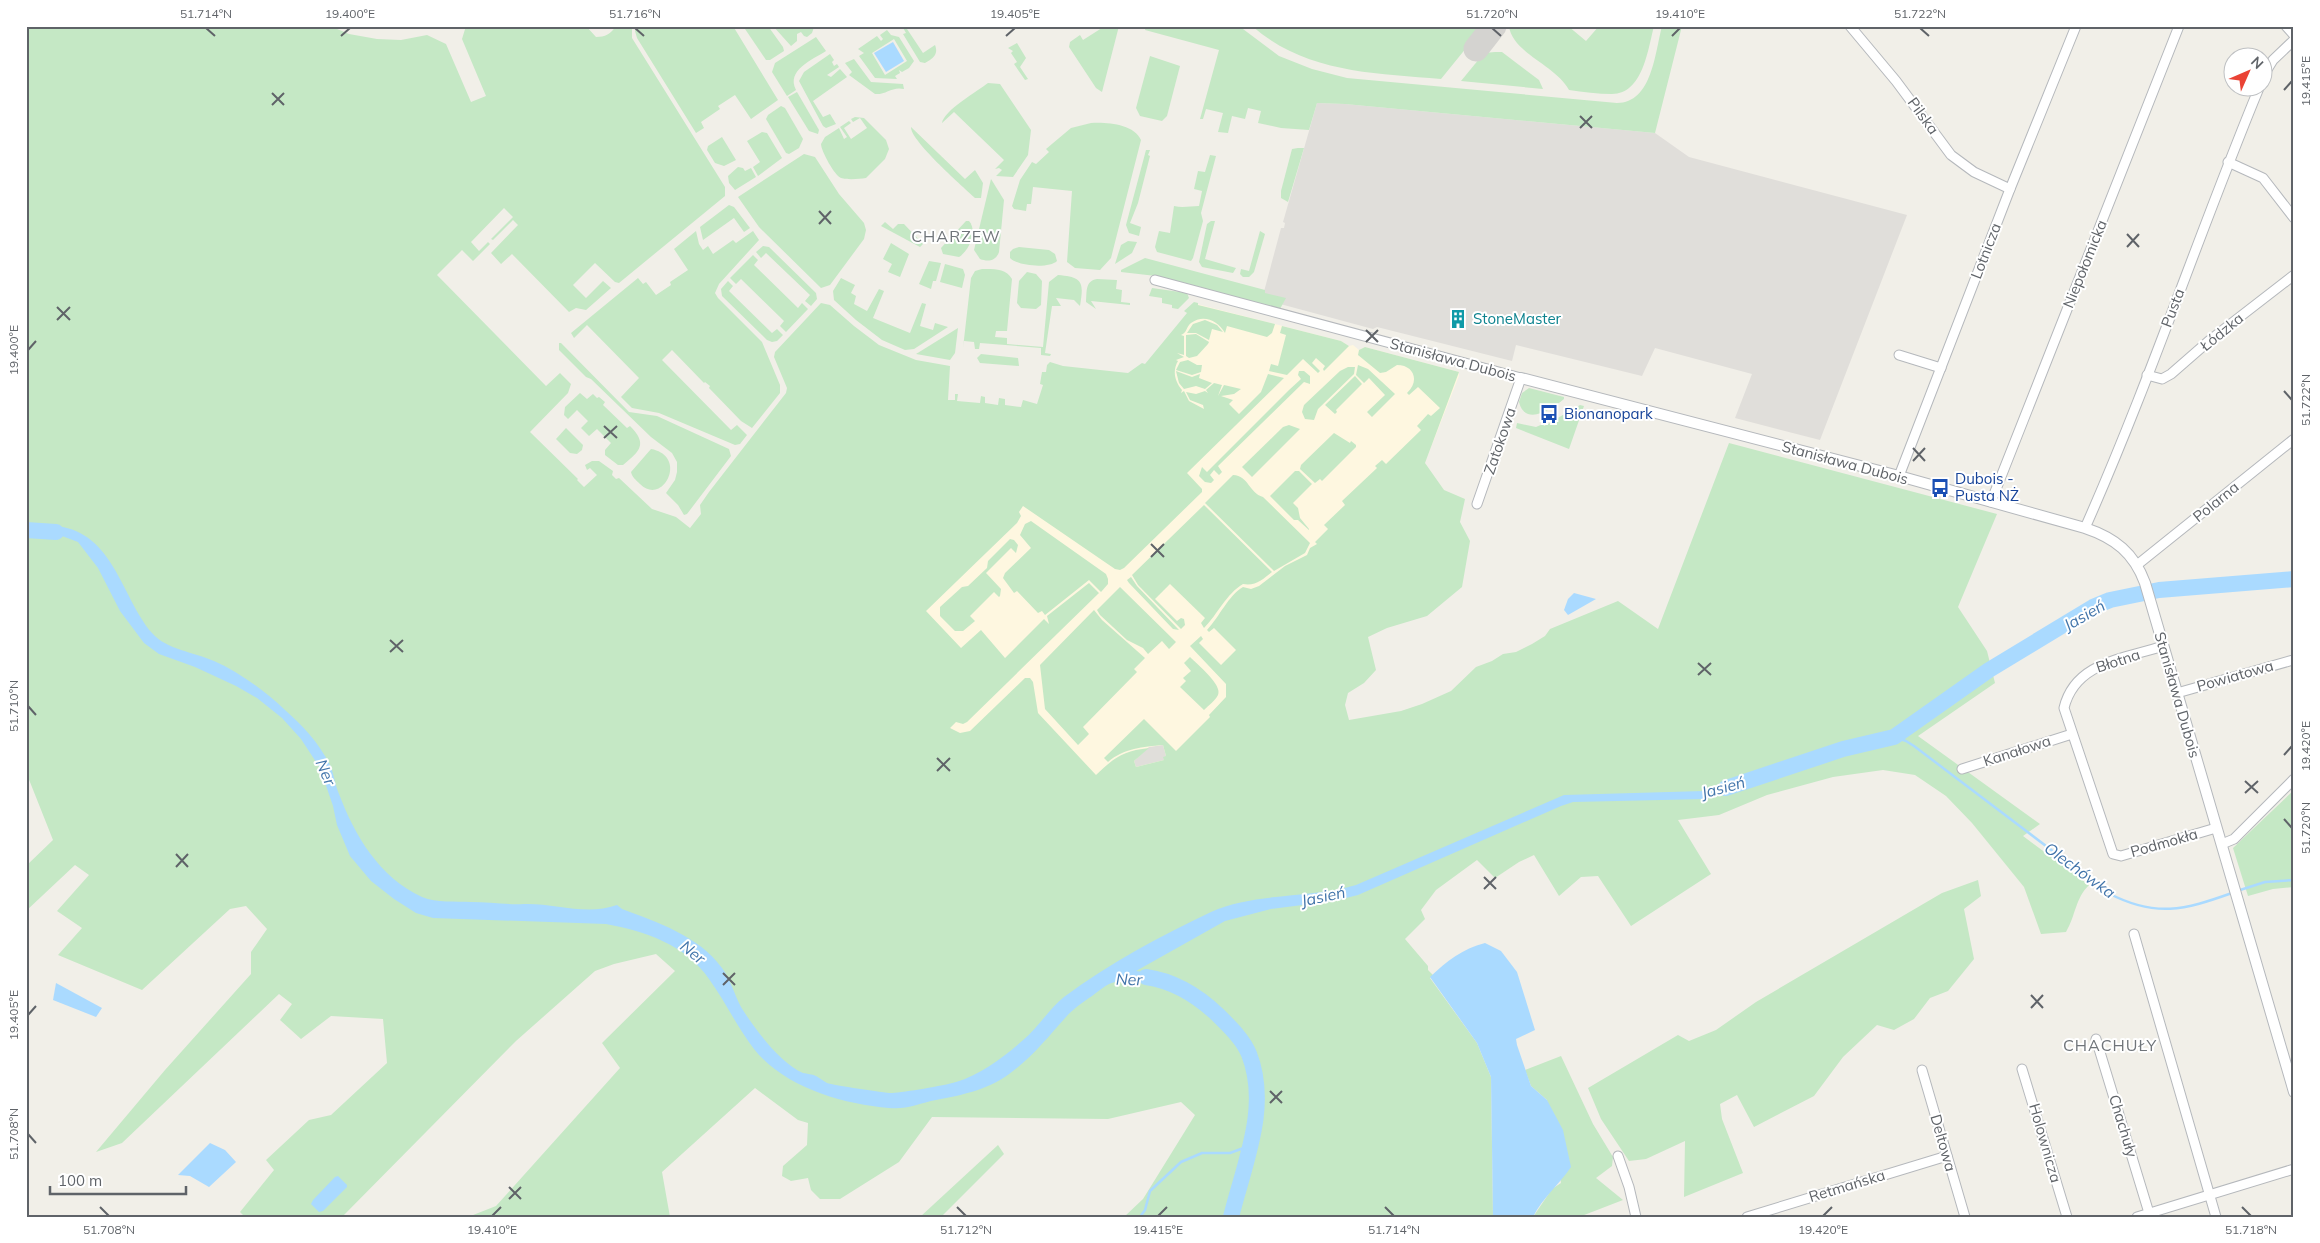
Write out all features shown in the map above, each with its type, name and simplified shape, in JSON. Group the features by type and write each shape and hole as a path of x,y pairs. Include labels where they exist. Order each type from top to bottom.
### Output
{"street":[{"name":"Pilska","path":"1850,26 1896,81 1951,155 1974,172 2010,189"},
{"name":"Lotnicza","path":"1899,476 2010,189 2076,26"},
{"name":"Niepołomicka","path":"1991,502 2179,26"},
{"path":"2286,26 2294,35"},
{"path":"2272,62 2294,40"},
{"name":"Pusta","path":"2085,528 2255,98"},
{"path":"2228,162 2260,176 2294,218"},
{"name":"Łódzka","path":"2147,375 2162,379 2171,374 2210,340 2294,274"},
{"name":"Stanisława Dubois","path":"1155,280 1521,378 1899,476 2085,528 2120,545 2137,565 2145,583 2294,1092"},
{"path":"1898,355 1940,368"},
{"name":"Zatokowa","path":"1478,504 1521,378"},
{"name":"Polarna","path":"2137,565 2294,438"},
{"name":"Błotna","path":"2072,734 2064,708 2072,686 2092,668 2163,646"},
{"name":"Powiatowa","path":"2177,693 2293,660"},
{"name":"Podmokła","path":"2072,734 2113,854 2121,856 2216,828"},
{"name":"Kanałowa","path":"1962,769 2072,734"},
{"path":"2222,844 2234,839 2294,779"},
{"path":"2134,934 2216,1217"},
{"name":"Chachuły","path":"2096,1039 2149,1213"},
{"name":"Holownicza","path":"2022,1069 2067,1217"},
{"name":"Deltowa","path":"1922,1070 1964,1217"},
{"path":"1618,1156 1629,1186 1636,1217"},
{"name":"Retmańska","path":"1747,1217 1947,1156"},
{"path":"2137,1217 2294,1169"}],"shaded area":[{"path":"1317,103 1655,133 1689,157 1907,215 1820,440 1735,418 1752,374 1655,348 1642,376 1516,345 1512,361 1377,327 1373,329 1262,299 1281,228 1284,228 1285,223 1283,222"},
{"path":"1197,304 1341,341 1349,346 1353,345 1359,350 1365,347 1459,372 1383,569 1202,752 942,826 658,576 913,397 1034,420 1134,380"},
{"path":"1163,745 1166,756 1164,760 1136,767 1134,761 1149,747"}],"green space":[{"path":"26,26 330,26 349,34 377,39 401,40 427,35 446,44 471,102 486,96 462,39 466,26 586,26 596,37 608,34 616,26 632,26 632,38 725,187 725,196 619,283 615,282 595,263 573,285 586,298 603,281 611,288 586,310 576,308 569,312 512,254 501,264 491,253 518,225 513,220 493,240 491,239 513,217 504,208 471,242 479,251 488,242 490,244 473,261 462,250 437,275 546,386 560,373 571,384 568,393 530,432 584,487 597,475 590,468 587,470 585,465 592,461 599,461 613,471 612,475 616,479 619,478 652,509 676,517 690,528 701,514 700,505 709,492 786,393 787,388 774,357 775,352 821,303 830,305 879,345 916,360 950,366 948,400 955,400 955,394 958,394 957,401 980,403 981,396 985,397 985,403 998,405 999,398 1005,399 1005,405 1021,407 1023,400 1037,404 1043,385 1040,384 1042,372 1046,372 1047,365 1050,362 1063,366 1128,373 1142,363 1145,364 1187,313 1184,311 1194,302 1198,303 1198,305 1275,324 1272,333 1267,337 1227,326 1225,333 1214,322 1200,319 1191,323 1181,335 1184,336 1184,355 1177,353 1184,357 1176,360 1178,361 1175,369 1176,380 1182,390 1181,393 1184,391 1189,401 1204,409 1203,405 1190,400 1186,392 1196,394 1205,391 1208,393 1206,390 1214,383 1222,385 1218,396 1224,385 1241,389 1234,394 1221,396 1233,400 1229,404 1239,414 1261,392 1268,374 1284,378 1187,473 1202,489 1202,492 1124,568 1120,570 1115,569 1023,506 1019,512 1021,516 1017,523 926,611 961,648 981,630 1005,658 1044,619 1049,624 1047,616 1089,583 1099,593 967,722 963,724 956,722 950,728 960,733 970,731 1025,678 1030,678 1033,682 1038,713 1096,775 1114,759 1132,751 1149,748 1134,761 1136,767 1164,760 1163,757 1166,756 1163,745 1127,751 1108,762 1104,758 1144,719 1176,751 1210,717 1209,715 1226,697 1226,684 1190,646 1201,636 1203,639 1199,643 1221,665 1236,650 1214,628 1209,632 1207,630 1228,601 1243,587 1251,589 1259,586 1285,566 1307,555 1310,548 1317,544 1315,542 1328,529 1324,525 1345,505 1342,501 1377,468 1375,466 1382,460 1386,464 1421,430 1417,426 1428,414 1431,416 1440,408 1418,387 1409,395 1407,393 1414,379 1413,374 1408,368 1397,365 1386,372 1380,373 1358,355 1359,350 1365,347 1459,372 1425,463 1444,490 1465,499 1460,522 1470,541 1462,587 1427,616 1387,628 1368,637 1376,670 1364,683 1348,693 1345,705 1349,720 1401,711 1422,704 1451,691 1476,667 1492,661 1503,654 1516,652 1532,644 1545,636 1550,629 1618,601 1658,629 1729,443 1997,514 1958,607 1987,651 1995,683 1918,736 2040,824 2023,836 2089,885 2078,902 2066,932 2041,934 2024,887 1972,823 1946,796 1915,775 1883,770 1833,777 1767,795 1719,815 1678,820 1711,874 1631,926 1598,876 1581,877 1559,896 1534,855 1519,862 1495,878 1477,860 1436,890 1421,910 1425,919 1405,939 1428,966 1428,970 1433,975 1430,978 1477,1043 1491,1077 1493,1217 1124,1217 1143,1199 1195,1115 1181,1102 1108,1119 932,1117 899,1162 840,1199 820,1199 811,1190 808,1178 791,1181 782,1176 783,1166 807,1145 808,1123 798,1120 755,1088 662,1172 670,1217 468,1217 496,1206 620,1068 602,1043 675,971 656,954 614,964 595,971 516,1041 342,1217 245,1217 240,1212 274,1170 266,1160 309,1120 331,1115 387,1063 383,1019 331,1016 301,1039 280,1020 292,1004 279,994 122,1143 96,1152 165,1070 251,974 251,952 267,929 246,906 230,909 142,990 58,955 82,928 57,911 89,875 75,865 26,911 26,866 53,840 26,772"},
{"path":"636,26 733,26 778,100 751,119 735,95 718,106 720,109 701,122 704,128 696,133 637,38"},
{"path":"743,26 768,26 784,51 770,60 766,60"},
{"path":"773,26 814,27 812,33 807,37 801,32 797,34 797,41 791,46"},
{"path":"902,26 905,26 923,53 935,45 936,51 932,58 925,63 920,62 903,34 906,33"},
{"path":"1105,26 1119,26 1102,92 1096,88 1069,47 1070,42 1080,35 1083,40"},
{"path":"1146,26 1239,26 1279,56 1312,69 1347,78 1617,103 1629,101 1638,95 1645,86 1654,62 1662,26 1682,26 1655,133 1317,103 1309,130 1281,128 1258,123 1261,111 1248,108 1245,119 1232,116 1228,133 1218,132 1223,113 1206,109 1203,119 1200,119 1219,50 1145,30"},
{"path":"1252,26 1484,26 1441,79 1366,72 1318,62 1273,42"},
{"path":"1509,26 1568,26 1586,41 1599,26 1654,26 1646,58 1637,79 1631,87 1622,92 1612,94 1569,90 1555,73 1518,44"},
{"path":"887,30 891,35 899,37 914,61 909,68 902,72 899,70 900,73 895,76 897,79 875,78 859,56 864,53 858,49 877,36 881,41 883,39 880,35","holes":["894,39 907,61 885,75 872,53"]},
{"path":"816,37 826,51 797,71 794,77 796,90 787,96 772,72 775,63"},
{"path":"1017,43 1026,58 1020,67 1028,79 1025,80 1014,64 1017,62 1011,53 1013,51 1008,48"},
{"path":"1502,52 1539,80 1543,89 1461,81 1484,53"},
{"path":"830,54 834,60 832,62 834,66 837,64 839,67 827,75 831,77 840,69 847,77 813,101 823,117 830,114 836,124 826,128 823,126 799,81 804,72"},
{"path":"1150,56 1180,66 1167,116 1162,121 1140,116 1136,108"},
{"path":"854,59 871,82 903,84 904,89 900,88 875,94 849,75 852,72 845,63"},
{"path":"988,83 1000,84 1031,130 1028,155 1013,177 996,176 1002,170 999,168 995,169 1004,160 954,112 942,123 949,112"},
{"path":"797,92 819,130 818,134 809,131 788,97"},
{"path":"781,106 785,108 803,139 799,148 789,154 786,153 766,119 768,115"},
{"path":"855,117 864,118 886,140 889,149 885,159 866,178 844,179 838,176 832,168 823,152 821,144 825,137 839,128 844,139 847,137 840,127 849,121 851,123 844,128 851,139 867,128 860,118 853,122 851,119"},
{"path":"1091,123 1105,123 1126,127 1132,130 1141,140 1111,258 1100,270 1075,268 1067,262 1072,191 1033,187 1031,204 1027,204 1026,211 1014,209 1012,206 1020,180 1032,162 1036,164 1049,152 1046,149 1071,128"},
{"path":"911,127 965,179 975,170 983,183 981,198 975,198 937,162 918,142"},
{"path":"762,132 767,133 782,158 758,176 753,167 760,162 747,141"},
{"path":"722,137 736,160 724,166 715,163 707,150 708,146"},
{"path":"1304,148 1288,202 1281,198 1281,191 1292,149"},
{"path":"1146,150 1150,150 1148,155 1150,156 1138,203 1130,223 1141,227 1139,236 1129,233 1126,225"},
{"path":"804,154 815,157 839,194 864,223 866,230 864,239 830,285 821,288 759,227 738,197"},
{"path":"1210,155 1216,156 1201,213 1203,221 1193,258 1191,261 1157,252 1155,247 1159,231 1170,233 1174,206 1199,206 1202,191 1194,189 1198,171 1205,172"},
{"path":"738,167 743,168 745,171 751,168 756,177 735,190 729,183 728,176"},
{"path":"991,179 1004,200 999,252 994,259 986,260 980,259 974,250"},
{"path":"729,205 734,207 750,228 744,232 734,218 703,240 700,227"},
{"path":"966,221 969,221 973,230 969,246 959,257 943,254 941,248"},
{"path":"1215,221 1205,259 1236,268 1233,273 1202,267 1199,262 1207,224"},
{"path":"885,222 893,229 898,224 904,224 923,244 920,247 881,226"},
{"path":"696,231 699,244 703,250 708,246 713,254 733,240 736,243 753,231 759,240 719,284 715,293 762,342 780,385 780,393 752,428 741,421 709,388 710,386 704,383 672,350 662,360 731,430 737,425 747,435 740,444 735,445 659,413 632,408 621,397 639,378 587,325 574,338 571,333 638,278 643,284 646,282 656,295 671,285 670,282 688,270 674,249"},
{"path":"1260,231 1265,234 1254,272 1249,277 1243,277 1240,274 1241,269 1249,271"},
{"path":"1128,241 1137,242 1132,253 1115,264 1121,245"},
{"path":"891,243 909,254 900,277 888,272 892,264 883,259"},
{"path":"763,246 769,247 816,293 817,299 811,306 805,301 810,295 766,253 761,258 756,252"},
{"path":"1019,247 1049,250 1055,254 1057,261 1040,266 1019,263 1010,258 1010,252"},
{"path":"753,255 758,260 754,265 798,308 802,303 808,309 786,332 780,326 784,321 741,279 736,284 730,278"},
{"path":"1145,258 1265,290 1265,293 1286,298 1280,309 1156,276 1121,272 1121,270"},
{"path":"929,261 941,263 936,281 933,281 931,289 919,284"},
{"path":"945,264 963,269 965,275 962,288 940,282"},
{"path":"982,269 1003,271 1012,279 1007,331 996,331 995,337 1007,338 1007,344 1043,347 1049,282 1058,275 1073,277 1080,282 1082,291 1080,306 1074,300 1056,298 1061,306 1052,306 1045,353 1051,354 1050,356 1041,355 1041,348 980,343 979,349 975,349 974,342 964,341 963,348 971,278 975,271"},
{"path":"1027,272 1036,274 1042,281 1041,305 1036,309 1021,308 1017,303 1019,281"},
{"path":"841,278 855,285 851,293 856,296 854,304 867,311 879,289 884,291 873,318 910,333 922,303 926,304 920,326 933,330 935,323 948,327 914,349 905,350 882,340 834,300 833,291"},
{"path":"1097,279 1117,280 1116,289 1122,290 1121,302 1130,303 1130,305 1091,301 1096,309 1086,302 1089,284"},
{"path":"728,281 733,286 729,291 772,333 777,329 783,335 777,341 767,340 722,296 721,289"},
{"path":"1152,288 1187,293 1189,298 1178,309 1172,308 1172,305 1162,303 1162,298 1149,296"},
{"path":"1205,320 1217,325 1223,332 1212,329 1209,340 1196,333 1187,333 1193,324"},
{"path":"1282,326 1341,341 1349,346 1324,371 1325,366 1316,358 1312,363 1320,371 1318,373 1303,359 1287,375 1269,371 1271,364 1278,366 1286,335 1280,333"},
{"path":"958,328 955,353 950,360 916,354"},
{"path":"1196,334 1209,342 1197,356 1189,358 1186,356 1186,335"},
{"path":"559,343 629,412 657,416 729,449 731,456 687,514 684,515 678,505 666,493 675,480 677,472 677,462 672,453 651,437 591,379 586,377 559,350"},
{"path":"981,354 1018,358 1019,366 980,363 977,358"},
{"path":"1188,360 1197,365 1202,365 1201,372 1192,375 1176,370 1180,362"},
{"path":"1358,365 1368,369 1395,394 1372,417 1367,412 1385,395 1369,378 1364,383 1356,375"},
{"path":"1348,367 1355,367 1354,374 1318,409 1314,420 1305,419 1302,412 1304,405 1340,371"},
{"path":"1176,371 1192,377 1200,374 1199,378 1212,383 1205,389 1196,386 1184,389 1179,383"},
{"path":"1299,371 1304,371 1310,376 1310,384 1304,382 1218,466 1222,472 1219,475 1214,470 1210,475 1214,480 1211,483 1205,482 1199,476 1202,467 1207,472 1301,379 1298,375"},
{"path":"1355,376 1362,384 1336,410 1335,414 1325,405"},
{"path":"1529,388 1564,397 1564,399 1546,411 1533,415 1522,409 1519,402 1522,393"},
{"path":"580,393 587,399 593,394 597,398 599,397 605,402 603,405 627,428 630,426 636,432 640,447 634,456 623,465 618,465 605,455 605,450 611,443 597,429 589,436 581,428 588,421 577,410 568,419 564,415 565,407"},
{"path":"1580,405 1584,406 1569,449 1516,428 1517,423 1536,427 1543,424 1544,426 1551,424"},
{"path":"1289,425 1300,429 1252,477 1242,467 1283,427"},
{"path":"566,428 583,445 582,450 577,454 570,453 556,439"},
{"path":"1334,433 1350,443 1351,441 1356,447 1322,481 1320,479 1315,483 1300,469 1301,465"},
{"path":"651,449 662,453 669,461 668,478 664,485 657,489 649,489 640,484 631,472"},
{"path":"1295,471 1299,471 1312,484 1293,503 1298,508 1300,518 1309,530 1298,520 1294,520 1270,496"},
{"path":"1233,475 1246,481 1258,495 1263,497 1310,543 1305,553 1274,571 1205,503"},
{"path":"1204,505 1272,572 1259,582 1243,584 1237,588 1204,628 1201,623 1205,618 1170,584 1155,599 1177,621 1181,618 1184,619 1185,625 1181,629 1138,585 1132,575"},
{"path":"1031,521 1106,574 1108,584 1101,592 1089,580 1045,615 1042,611 1038,613 1017,591 1014,593 1003,578 1005,573 1031,548 1020,535 1025,524"},
{"path":"1010,539 1014,540 1018,545 1016,553 1011,548 986,573 1001,589 1000,596 994,592 970,616 975,621 963,631 955,631 940,616 940,607 962,587 968,586 987,568 988,561"},
{"path":"1131,577 1137,586 1179,630 1173,629 1129,583 1127,580"},
{"path":"1120,587 1176,642 1169,649 1162,641 1148,654 1143,648 1127,640 1100,615 1097,610"},
{"path":"1094,610 1102,620 1145,658 1134,669 1137,672 1083,727 1089,734 1078,745 1045,709 1040,665"},
{"path":"1190,657 1213,680 1219,691 1215,699 1204,710 1180,687 1186,681 1183,678 1191,671 1184,663"},
{"path":"2294,790 2294,887 2273,889 2248,896 2233,848"},
{"path":"1978,880 1981,896 1964,909 1974,959 1948,991 1930,998 1914,1019 1894,1030 1877,1025 1843,1057 1814,1096 1754,1127 1737,1095 1720,1104 1722,1119 1743,1173 1684,1197 1685,1141 1646,1159 1629,1161 1601,1119 1588,1088 1678,1035 1689,1041 1716,1030 1756,1002 1942,893"},
{"path":"1561,1056 1593,1124 1613,1157 1612,1166 1596,1178 1623,1200 1579,1217 1533,1217 1552,1189 1561,1183 1547,1100 1531,1086 1525,1070"},
{"path":"998,1145 1004,1154 941,1217 920,1217"}],"water":[{"path":"893,42 904,61 886,72 874,53"},
{"path":"63,527 81,533 95,543 116,571 142,619 158,639 173,647 223,665 251,682 292,716 321,749 333,772 345,810 370,854 381,867 407,889 422,897 440,901 536,904 582,909 605,908 617,905 622,909 676,931 702,947 713,957 725,973 741,1007 753,1025 768,1044 794,1068 803,1073 814,1075 827,1083 870,1090 892,1093 915,1090 950,1084 974,1075 1015,1047 1028,1036 1058,1002 1081,985 1117,961 1154,940 1211,912 1246,901 1320,892 1356,885 1564,795 1704,791 1756,777 1705,799 1573,802 1358,895 1334,901 1271,909 1225,921 1136,971 1151,973 1167,981 1128,980 1106,986 1072,1011 1041,1046 1020,1065 986,1087 907,1107 871,1106 834,1098 781,1074 754,1049 715,987 700,967 689,957 664,941 606,924 433,918 416,913 394,899 371,881 350,856 337,825 333,806 320,768 301,739 282,718 257,698 236,686 195,667 159,654 144,643 120,611 98,568 78,542 62,536 26,528"},
{"path":"1574,593 1596,599 1568,615 1564,610 1568,599"},
{"path":"1485,943 1501,951 1517,972 1535,1030 1516,1039 1517,1045 1531,1086 1547,1100 1563,1130 1571,1167 1541,1203 1533,1217 1493,1216 1491,1077 1477,1043 1430,977 1455,956"},
{"path":"56,983 102,1008 96,1017 53,1000"},
{"path":"210,1143 225,1150 236,1162 209,1187 190,1176 178,1175"},
{"path":"338,1176 347,1187 323,1211 319,1212 311,1204 313,1200"}],"waterway":[{"name":"Ner","path":"26,530 56,532"},
{"name":"Jasień","path":"1726,788 1843,749 1894,737 1989,670 2093,607 2110,600 2159,590 2294,579"},
{"name":"Olechówka","path":"1894,737 1914,746 2108,893 2125,901 2141,906 2170,909 2199,904 2232,893"},
{"name":"Olechówka","path":"2237,891 2265,882 2294,880"},
{"name":"Ner","path":"1146,977 1176,986 1202,1001 1235,1033 1249,1054 1255,1074 1257,1094 1256,1115 1253,1136 1231,1217"},
{"path":"1140,1217 1145,1210 1150,1191 1181,1162 1202,1153 1230,1153 1249,1146"}],"taxiway":[{"path":"1476,49 1494,26"}],"place":[{"name":"StoneMaster","path":"1458,319"},
{"name":"Bionanopark","path":"1549,414"},
{"name":"Dubois - Pusta NŻ","path":"1940,488"}],"district":[{"name":"CHARZEW","path":"956,236"},
{"name":"CHACHUŁY","path":"2110,1045"}]}
